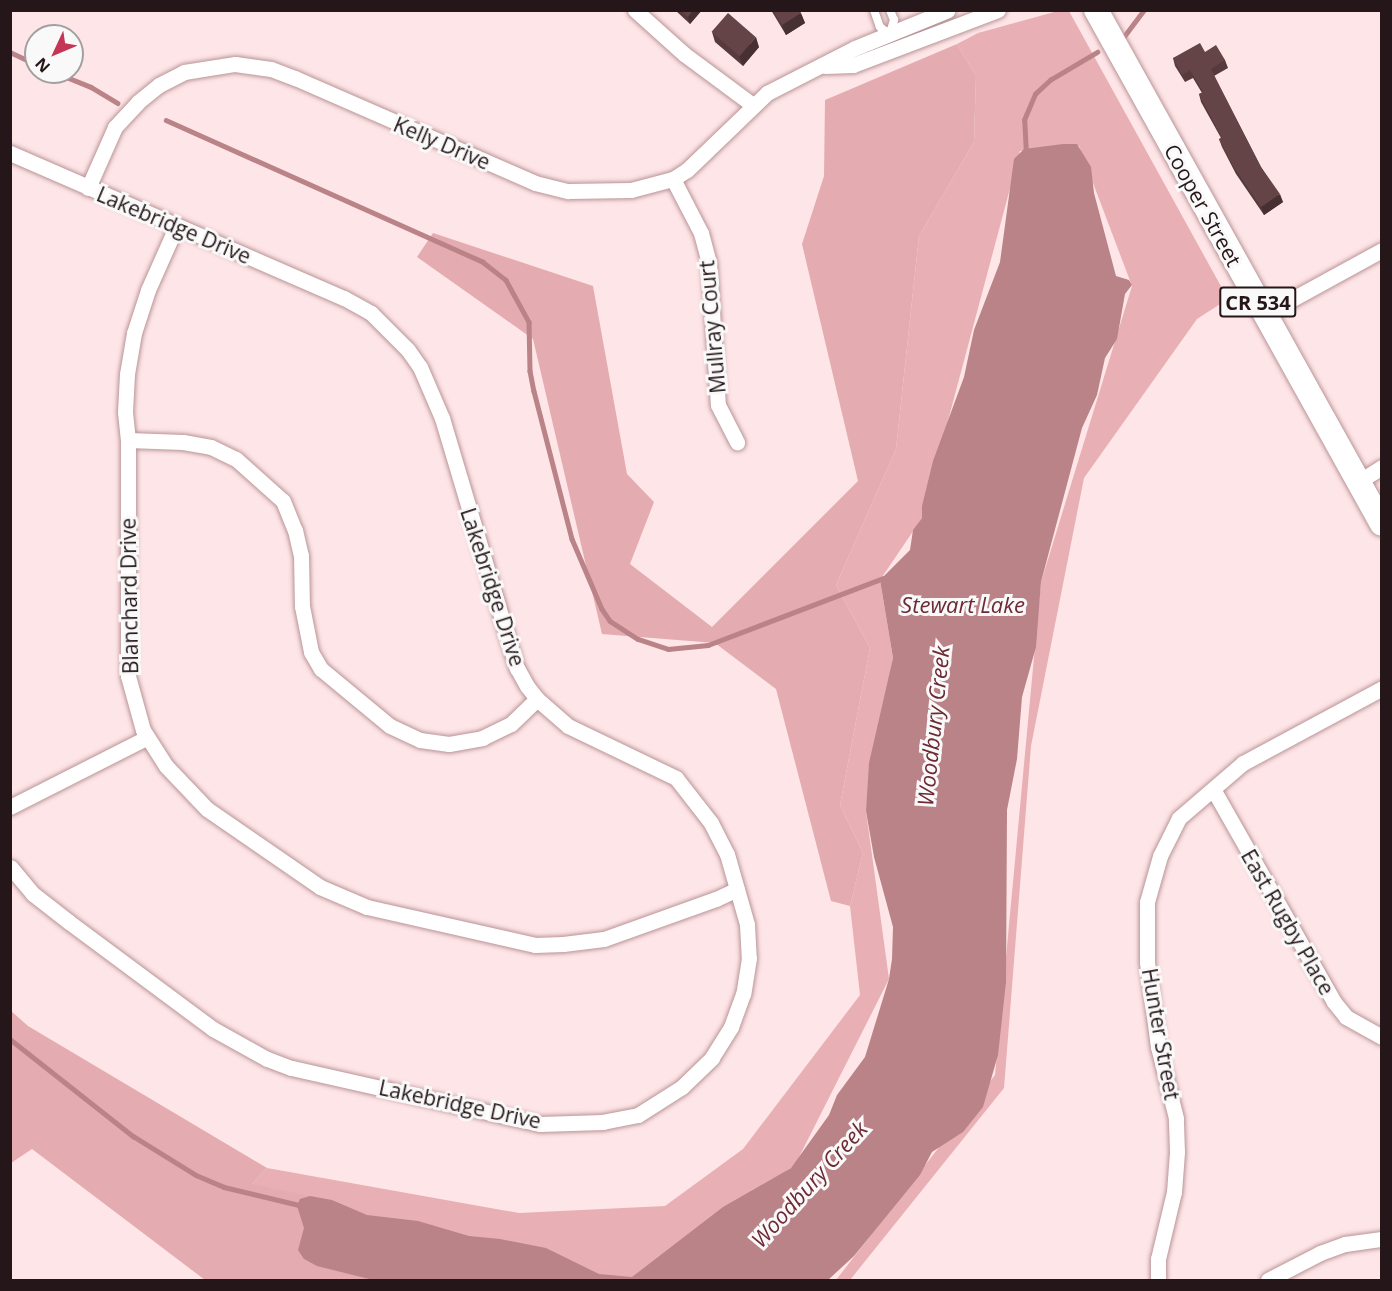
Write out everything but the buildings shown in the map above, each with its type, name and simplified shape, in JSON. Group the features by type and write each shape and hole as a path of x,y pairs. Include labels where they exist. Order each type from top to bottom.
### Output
{"main road":[{"name":"Cooper Street","path":"1096,10 1382,524"}],"street":[{"path":"635,10 684,54 753,105"},
{"name":"Kelly Drive","path":"88,188 115,127 138,102 159,85 184,72 235,64 271,69 295,78 535,183 568,191 631,190 673,178 687,170 767,93 822,67 855,48 948,10"},
{"name":"Kelly Drive","path":"822,67 853,65 999,10"},
{"name":"Lakebridge Drive","path":"10,153 176,227 344,297 371,313 408,350 432,392 517,668 537,699 568,726 675,778 711,823 727,854 747,924 749,958 735,1016 712,1059 682,1086 638,1115 603,1122 550,1124 291,1068 267,1059 213,1029 69,922 33,894 10,867"},
{"name":"Mullray Court","path":"673,178 701,234 709,263 718,405 737,442"},
{"name":"Blanchard Drive","path":"176,227 148,290 134,333 124,412 128,440 128,676 146,738 166,766 207,808 320,887 367,907 535,945 604,939 716,899 737,889"},
{"path":"1265,315 1382,250"},
{"path":"128,440 183,442 211,447 236,459 283,501 296,530 301,555 302,606 311,652 321,669 390,726 420,740 449,744 482,738 511,724 537,699"},
{"path":"1358,482 1382,467"},
{"name":"Hunter Street","path":"1158,1281 1158,1259 1174,1192 1178,1152 1176,1118 1158,1047 1147,962 1147,902 1160,856 1179,818 1243,763 1382,688"},
{"path":"10,807 146,738"},
{"name":"East Rugby Place","path":"1213,789 1334,1002 1346,1017 1382,1037"},
{"path":"1268,1281 1320,1253 1345,1244 1382,1239"}],"lane":[{"path":"874,10 880,27 890,34"},
{"path":"890,10 894,20 890,34 895,49"}],"shaded area":[{"path":"1058,11 1069,11 1228,299 1197,319 1084,478 1031,746 1004,1088 850,1280 836,1280 995,1075 1041,582 1132,286 1079,146 1020,151 922,518 880,580 893,658 866,811 889,979 795,1165 629,1280 373,1280 304,1259 252,1184 267,1168 519,1213 665,1206 743,1149 860,995 850,906 863,853 840,805 870,648 836,585 896,449 919,236 974,142 976,76 957,44 978,33"},
{"path":"957,44 976,76 974,142 919,236 896,449 836,585 870,648 840,805 863,853 850,906 831,901 776,689 715,643 602,634 533,339 417,257 433,233 593,286 627,474 654,502 630,564 712,627 858,481 802,244 824,176 825,100"},
{"path":"10,1010 28,1026 267,1168 252,1184 309,1196 304,1259 373,1280 205,1280 32,1149 11,1163"}],"water":[{"name":"Stewart Lake","path":"1077,144 1091,167 1094,193 1116,276 1129,280 1132,285 1125,294 1117,339 1105,358 1097,395 1082,428 1041,582 1036,647 1022,697 1017,759 1007,810 1006,982 998,1055 983,1107 963,1132 932,1152 920,1175 854,1256 828,1280 373,1280 317,1266 304,1259 298,1250 304,1228 297,1206 300,1199 310,1196 332,1200 367,1215 418,1221 469,1236 500,1239 546,1248 599,1274 632,1277 723,1207 791,1168 829,1115 837,1095 865,1057 889,979 892,959 893,927 874,857 866,811 869,763 893,658 880,580 910,550 913,530 922,518 922,506 933,461 964,377 974,330 1000,262 1014,159 1024,149"}],"waterway":[{"name":"Woodbury Creek","path":"1122,39 1144,10"},
{"path":"10,52 24,58"},
{"name":"Woodbury Creek","path":"1026,154 1024,120 1035,94 1050,80 1097,52"},
{"path":"84,84 118,103"},
{"path":"166,120 483,262 506,280 529,322 530,371 572,539 602,609 610,621 638,639 668,649 708,645 883,578"},
{"path":"10,1039 133,1136 196,1175 224,1187 303,1206"}]}
